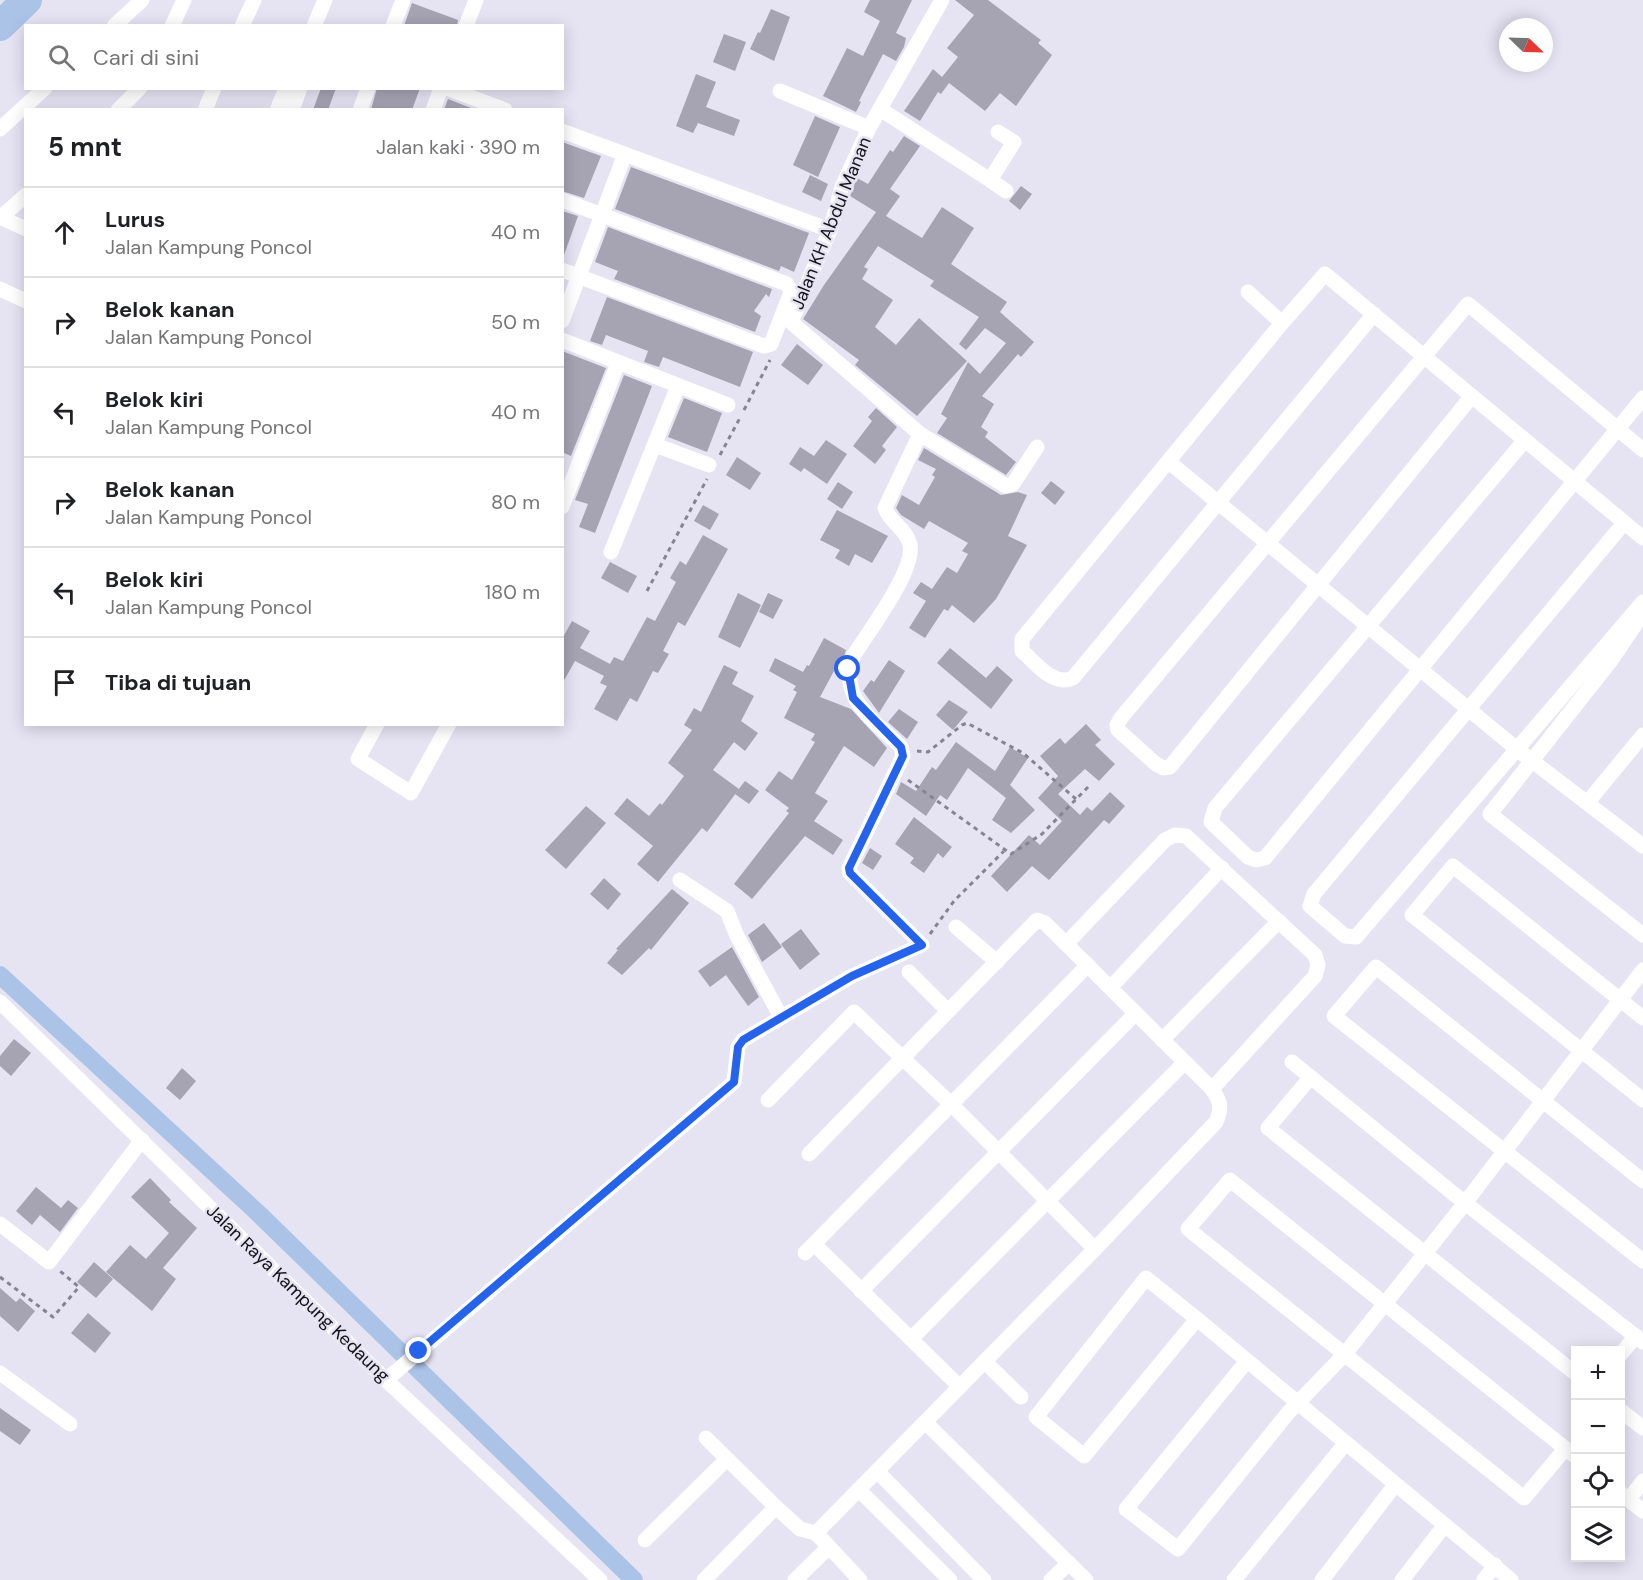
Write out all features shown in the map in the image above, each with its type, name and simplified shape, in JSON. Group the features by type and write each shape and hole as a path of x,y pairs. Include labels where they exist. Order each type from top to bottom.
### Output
{"street":[{"path":"116,24 142,0"},
{"path":"173,24 184,0"},
{"path":"243,24 254,0"},
{"path":"315,24 326,0"},
{"path":"394,24 403,0"},
{"name":"Jalan KH Abdul Manan","path":"920,434 791,322 830,230 842,187 869,128 942,0"},
{"path":"466,24 471,1"},
{"path":"0,129 43,90"},
{"path":"120,108 140,90"},
{"path":"135,108 141,90"},
{"path":"206,108 213,90"},
{"path":"278,108 285,90"},
{"path":"293,108 299,90"},
{"path":"361,108 367,90"},
{"path":"434,108 440,90"},
{"path":"452,90 500,108"},
{"path":"780,91 869,128"},
{"path":"880,109 1006,191"},
{"path":"564,132 830,230"},
{"path":"990,180 1014,142 998,132"},
{"path":"564,315 625,154"},
{"path":"24,197 1,217 24,228"},
{"path":"564,201 787,284 791,292 771,344 764,346 564,271"},
{"path":"1374,314 1073,678 1065,682 1056,681 1022,651 1022,639 1281,323 1325,274 1374,314 1624,523 1643,538"},
{"path":"0,290 24,300"},
{"path":"1248,292 1281,323"},
{"path":"1472,396 1170,767 1163,768 1156,764 1118,730 1117,725 1468,304 1643,450"},
{"path":"564,341 728,405"},
{"path":"564,502 618,363"},
{"path":"611,552 678,386"},
{"path":"1525,440 1215,808 1211,822 1248,857 1256,860 1265,858 1422,670 1643,398"},
{"path":"390,1376 734,1082 740,1043 852,976 922,945 850,873 849,868 903,756 901,747 853,698 848,669 854,655 902,578 910,556 911,547 907,535 888,517 885,508 920,434 1006,486 1013,483 1037,447"},
{"path":"655,445 709,465"},
{"path":"1169,462 1518,750 1643,846"},
{"path":"1624,523 1311,900 1310,906 1345,936 1356,937 1518,750 1600,649 1643,602"},
{"path":"1643,614 1533,762 1490,814 1643,935"},
{"path":"376,726 358,759 411,793 448,726"},
{"path":"1587,803 1643,735"},
{"path":"1066,944 1165,840 1175,835 1186,836 1315,955 1318,965 1315,976 1212,1089"},
{"path":"1643,1018 1453,866 1412,915 1643,1100"},
{"path":"1111,987 1222,868"},
{"path":"680,879 728,911 737,936 781,1017"},
{"path":"809,1154 1037,920 1045,923 1111,987 1221,1100 1221,1110 1216,1122 1095,1249 816,1533"},
{"path":"1162,1040 1279,921"},
{"path":"956,927 997,962"},
{"path":"960,1387 861,1291 810,1249 1088,965"},
{"path":"1643,1181 1376,967 1334,1016 1643,1261"},
{"path":"1247,1360 1126,1509 1178,1549 1288,1413 1344,1355 1465,1203 1643,970"},
{"path":"909,972 948,1011"},
{"name":"Jalan Raya Kampung Kedaung","path":"0,1002 600,1580"},
{"path":"768,1100 854,1012 952,1105 1095,1249"},
{"path":"861,1291 1136,1013"},
{"path":"911,1339 1185,1062"},
{"path":"1292,1062 1465,1203 1639,1339 1625,1351"},
{"path":"1310,1078 1268,1128 1426,1252 1571,1371"},
{"path":"0,1224 49,1262 142,1140"},
{"path":"1230,1180 1570,1453 1524,1498 1344,1355 1188,1229 1230,1180"},
{"path":"1197,1318 1084,1456 1036,1417 1146,1278 1197,1318 1345,1444 1496,1565 1511,1580"},
{"path":"985,1362 1021,1397"},
{"path":"0,1373 70,1424"},
{"path":"1625,1414 1643,1428"},
{"path":"925,1422 1086,1580"},
{"path":"706,1438 800,1529 816,1533 860,1580"},
{"path":"1234,1580 1345,1444"},
{"path":"645,1540 727,1459"},
{"path":"877,1471 984,1580"},
{"path":"1643,1481 1625,1496 1643,1511"},
{"path":"1322,1580 1395,1485"},
{"path":"858,1490 950,1580"},
{"path":"704,1580 776,1507"},
{"path":"1402,1580 1445,1525"},
{"path":"795,1580 829,1547"},
{"path":"1051,1580 1069,1563"},
{"path":"1484,1580 1496,1565"}],"path":[{"path":"901,747 928,752 967,723 1023,753 1076,799"},
{"path":"897,772 1004,851 1014,854 1042,834 1089,786"},
{"path":"922,945 954,901 1004,851"},
{"path":"0,1277 52,1317 79,1287 49,1262"}],"building":[{"path":"870,0 912,0 896,33 906,38 904,47 896,61 883,54 859,101 861,102 856,112 823,96 847,48 863,56 880,21 864,12"},
{"path":"955,0 988,0 1041,40 1038,43 1052,55 1016,106 1000,93 985,111 949,83 941,94 938,92 920,121 904,111 933,69 942,77 958,57 947,48 974,15"},
{"path":"412,3 458,20 457,24 405,24"},
{"path":"771,9 790,17 774,61 750,49"},
{"path":"724,34 746,42 735,71 713,62"},
{"path":"696,74 716,82 706,107 740,120 734,136 698,123 693,133 676,126"},
{"path":"320,90 335,90 329,108 314,108"},
{"path":"376,90 419,90 413,108 372,108"},
{"path":"448,99 471,108 445,108"},
{"path":"815,116 840,127 818,177 793,165"},
{"path":"904,136 920,146 890,189 900,196 886,216 922,238 942,207 974,228 951,264 1007,302 1000,312 1034,342 1021,357 1018,354 982,396 994,404 981,427 988,432 985,437 1016,462 1006,475 937,433 947,418 941,414 968,362 980,374 1006,343 985,328 966,350 959,344 979,317 930,286 934,281 878,246 864,267 868,269 862,279 893,300 875,327 896,345 919,318 967,361 917,416 855,365 859,360 803,319 824,285 876,212 850,196 857,178 868,184 890,150 893,152"},
{"path":"564,143 601,156 584,198 564,192"},
{"path":"631,167 809,233 794,272 781,266 779,271 615,209"},
{"path":"810,175 828,184 821,201 802,192"},
{"path":"1021,186 1032,194 1020,210 1009,201"},
{"path":"564,212 578,216 564,255"},
{"path":"608,227 772,289 769,297 766,294 754,311 761,316 755,332 614,279 618,271 595,262"},
{"path":"607,297 753,352 740,387 663,357 659,367 644,362 648,351 606,335 602,345 590,341"},
{"path":"797,344 823,365 808,385 781,365"},
{"path":"564,352 606,368 571,456 564,453"},
{"path":"624,375 652,386 595,533 579,527 588,504 575,500"},
{"path":"684,398 722,413 707,452 668,437"},
{"path":"876,408 897,427 882,446 886,450 875,464 853,446 872,421 868,417"},
{"path":"826,440 847,454 827,484 804,468 801,472 789,464 800,447 814,456"},
{"path":"924,448 1001,495 1018,492 1027,495 1008,536 1027,545 996,599 974,623 952,605 948,611 944,609 925,638 909,628 926,601 913,593 921,582 932,589 947,567 957,573 968,554 962,551 968,543 929,521 924,529 901,515 896,508 902,495 919,505 935,477 932,475 936,469 918,460"},
{"path":"737,457 761,473 750,490 726,475"},
{"path":"1051,481 1065,492 1055,505 1041,493"},
{"path":"838,482 853,492 842,509 827,499"},
{"path":"703,505 719,514 710,530 694,521"},
{"path":"837,510 888,536 872,563 855,554 849,566 835,558 840,550 820,540"},
{"path":"703,535 728,549 685,626 678,622 663,651 669,654 658,673 653,671 637,702 630,698 617,721 594,709 607,686 600,683 604,676 575,661 564,680 564,635 572,621 590,631 580,648 610,664 614,657 623,661 647,617 655,621 676,582 670,578 680,561 686,565"},
{"path":"610,562 637,576 628,593 601,578"},
{"path":"738,593 761,605 740,648 718,637"},
{"path":"768,593 783,600 773,619 759,612"},
{"path":"824,638 846,650 839,671 835,669 820,697 851,709 887,748 874,767 844,746 815,793 828,801 814,821 843,840 833,855 805,836 752,899 734,884 789,813 786,811 789,808 765,790 779,771 792,780 815,742 811,740 815,734 784,718 797,692 793,690 796,686 769,671 775,658 803,672 807,665 809,666"},
{"path":"950,648 986,678 997,666 1013,680 991,709 937,663"},
{"path":"889,660 905,671 879,713 863,691 871,680 874,682"},
{"path":"724,665 738,672 732,684 754,696 741,721 758,733 745,751 734,742 713,770 739,789 707,832 702,828 658,882 637,864 653,846 614,814 627,798 649,816 660,803 662,805 684,776 668,763 692,730 684,725 694,708 701,712"},
{"path":"949,700 968,712 953,730 936,715"},
{"path":"899,709 918,722 907,739 888,722"},
{"path":"1086,724 1101,740 1095,745 1115,764 1099,781 1085,769 1058,794 1080,815 1087,807 1092,811 1110,792 1125,806 1109,824 1104,820 1049,880 1032,866 1007,892 991,876 1029,835 1040,845 1062,821 1038,798 1058,776 1040,756 1060,738 1065,744"},
{"path":"956,742 995,771 1010,747 1028,758 1010,785 1035,810 1011,833 992,820 1006,798 968,768 947,800 940,795 926,816 896,794 901,782 916,791 932,767 936,770"},
{"path":"745,781 759,791 749,804 735,794"},
{"path":"586,806 606,823 566,869 545,850"},
{"path":"914,817 952,847 943,858 938,853 924,873 910,863 914,858 895,844"},
{"path":"870,848 882,856 873,870 862,863"},
{"path":"604,878 621,894 608,910 590,894"},
{"path":"672,889 689,903 651,950 649,948 622,975 607,963 618,950 616,949"},
{"path":"764,923 782,947 762,962 748,935"},
{"path":"801,929 820,954 800,970 781,944"},
{"path":"732,947 759,997 748,1006 726,975 710,987 698,971"},
{"path":"14,1039 31,1053 11,1076 0,1066 0,1056"},
{"path":"182,1068 196,1081 180,1100 166,1088"},
{"path":"150,1178 171,1200 169,1202 197,1228 163,1268 176,1279 152,1311 106,1272 130,1245 146,1259 169,1233 131,1197"},
{"path":"36,1187 61,1208 68,1200 78,1208 60,1232 40,1215 32,1225 16,1211"},
{"path":"94,1262 113,1279 96,1298 77,1282"},
{"path":"0,1288 16,1302 20,1298 35,1311 18,1332 0,1316"},
{"path":"88,1313 111,1333 95,1353 71,1333"},
{"path":"0,1408 31,1430 20,1445 0,1431"}],"waterway":[{"path":"0,26 27,0"},
{"path":"0,975 259,1214 634,1580"}],"route":[{"path":"419,1351 734,1082 738,1047 743,1040 852,976 922,945 852,879 850,873 849,868 903,756 901,747 853,698 848,669"}]}
